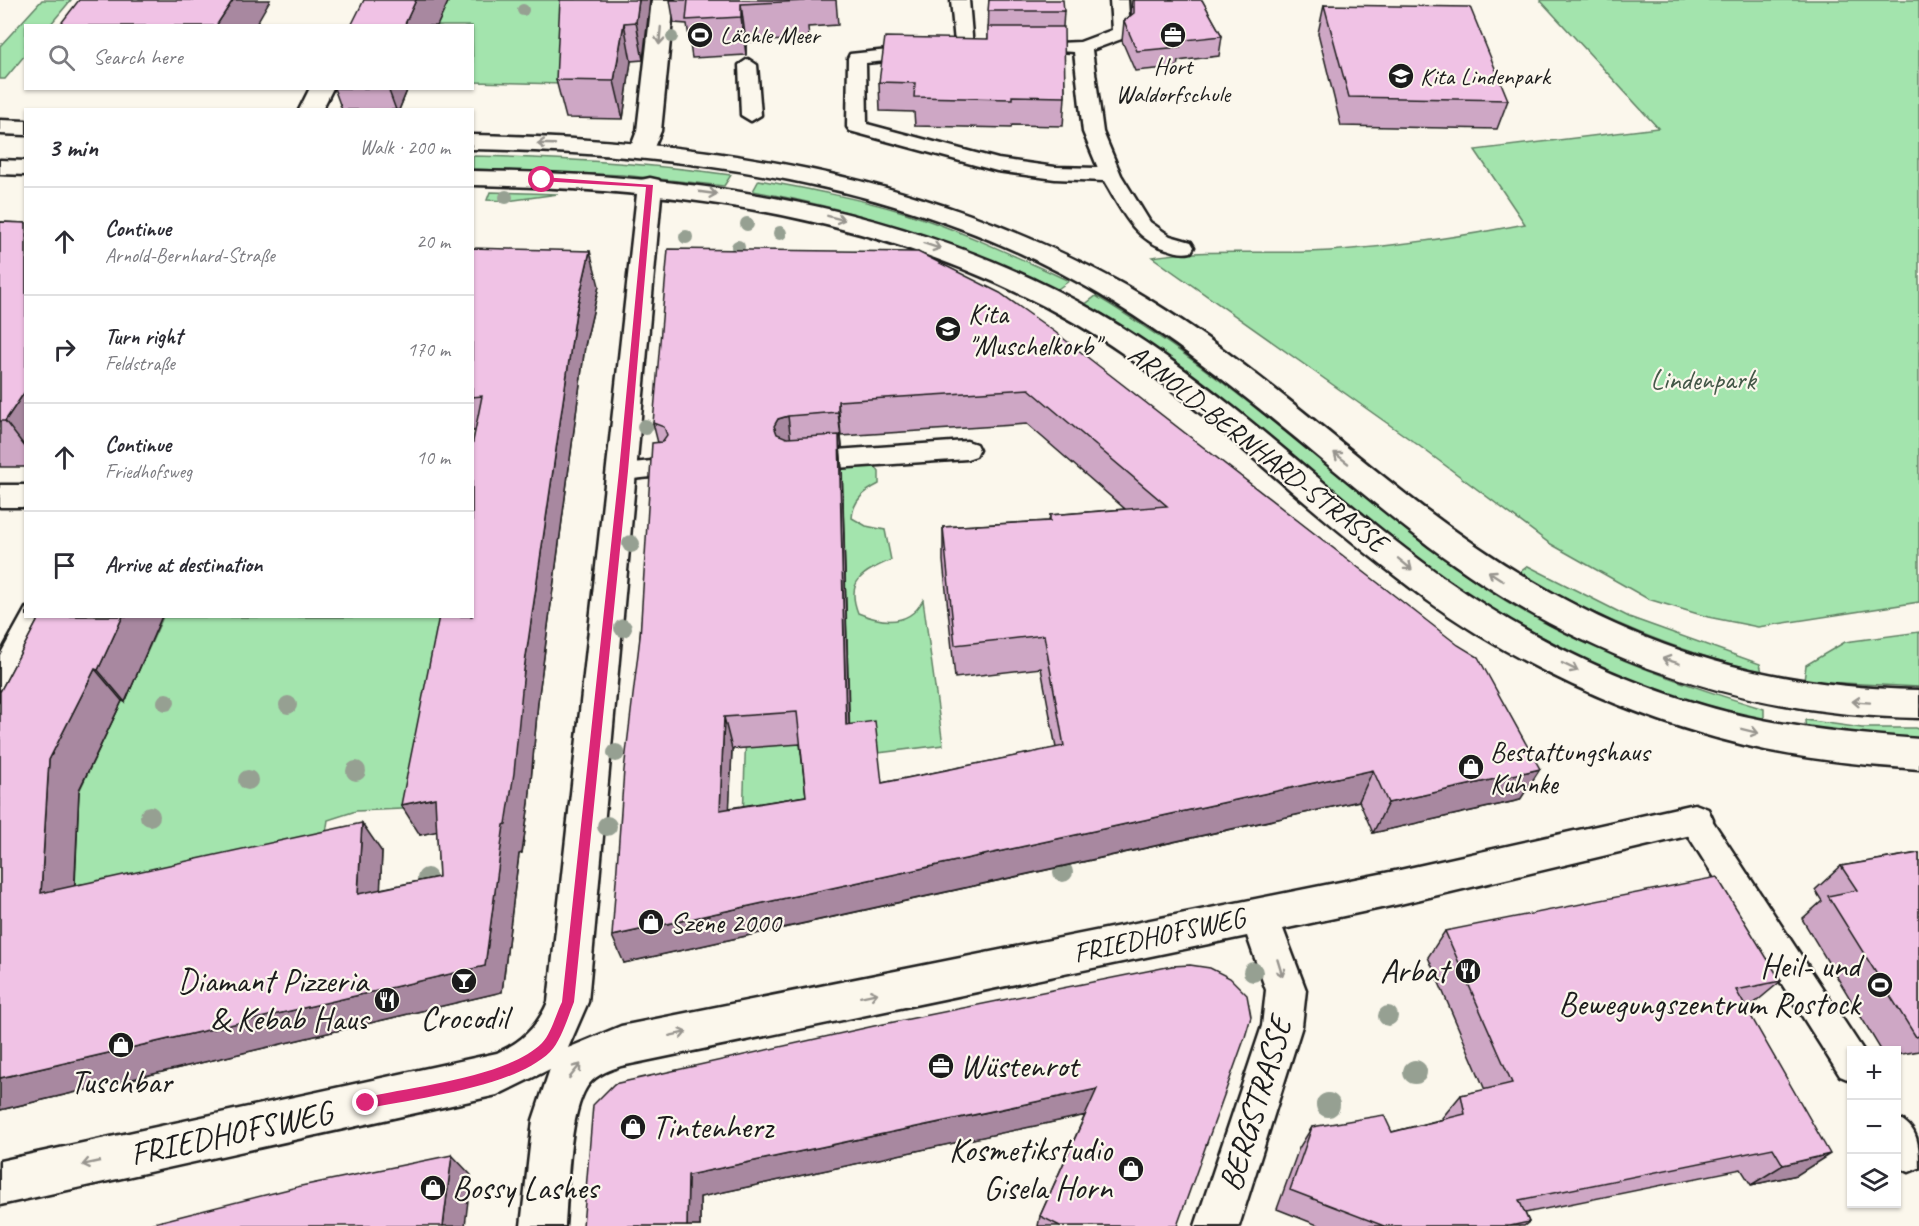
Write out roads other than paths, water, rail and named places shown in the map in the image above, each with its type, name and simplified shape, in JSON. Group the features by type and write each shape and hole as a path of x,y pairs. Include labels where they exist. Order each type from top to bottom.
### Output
{"main road":[{"path":"642,149 649,131 663,0"},
{"path":"311,108 321,90"},
{"path":"0,127 24,128"},
{"name":"ARNOLD-BERNHARD-STRASSE","path":"474,142 642,149 755,164 867,191 987,232 1094,280 1193,343 1491,573 1546,608 1652,655 1727,678 1837,700 1919,704"},
{"path":"0,167 24,168"},
{"name":"ARNOLD-BERNHARD-STRASSE","path":"474,178 650,185 734,196 877,228 961,256 1062,304 1113,334 1174,376 1436,589 1482,619 1609,686 1693,717 1761,734 1854,749 1919,753"},
{"name":"FRIEDHOFSWEG","path":"0,1183 497,1074 526,1062 547,1047 568,1002 650,185"},
{"path":"0,496 24,496"},
{"path":"0,687 37,618"},
{"name":"FRIEDHOFSWEG","path":"543,1226 554,1120 565,1087 574,1069 590,1057 621,1046 1400,887 1695,820"},
{"name":"BERGSTRASSE","path":"1217,1226 1282,1026 1286,990 1275,954 1257,915"}],"lane":[{"path":"960,0 964,48"},
{"path":"1047,48 1082,47 1121,33 1119,0"},
{"path":"1082,47 1093,132 1111,175 1142,226 1162,241 1183,247"},
{"path":"988,48 964,48 857,58 857,127 997,165 1054,174 1111,175"},
{"path":"748,65 752,115"},
{"path":"793,462 967,450"},
{"path":"623,471 661,469"},
{"path":"1695,820 1847,1058"}],"place":[{"name":"Lächle Meer","path":"700,35"},
{"name":"Hort Waldorfschule","path":"1173,35"},
{"name":"Kita Lindenpark","path":"1401,76"},
{"name":"Kita \"Muschelkorb\"","path":"948,329"},
{"name":"Bestattungshaus Kuhnke","path":"1471,767"},
{"name":"Szene 2000","path":"651,922"},
{"name":"Arbat","path":"1468,971"},
{"name":"Crocodil","path":"464,981"},
{"name":"Heil- und Bewegungszentrum Rostock","path":"1880,985"},
{"name":"Diamant Pizzeria & Kebab Haus","path":"387,1000"},
{"name":"Tuschbar","path":"121,1045"},
{"name":"Wüstenrot","path":"941,1066"},
{"name":"Tintenherz","path":"633,1127"},
{"name":"Kosmetikstudio Gisela Horn","path":"1131,1169"},
{"name":"Bossy Lashes","path":"433,1188"}],"park label":[{"name":"Lindenpark","path":"1703,379"}]}
